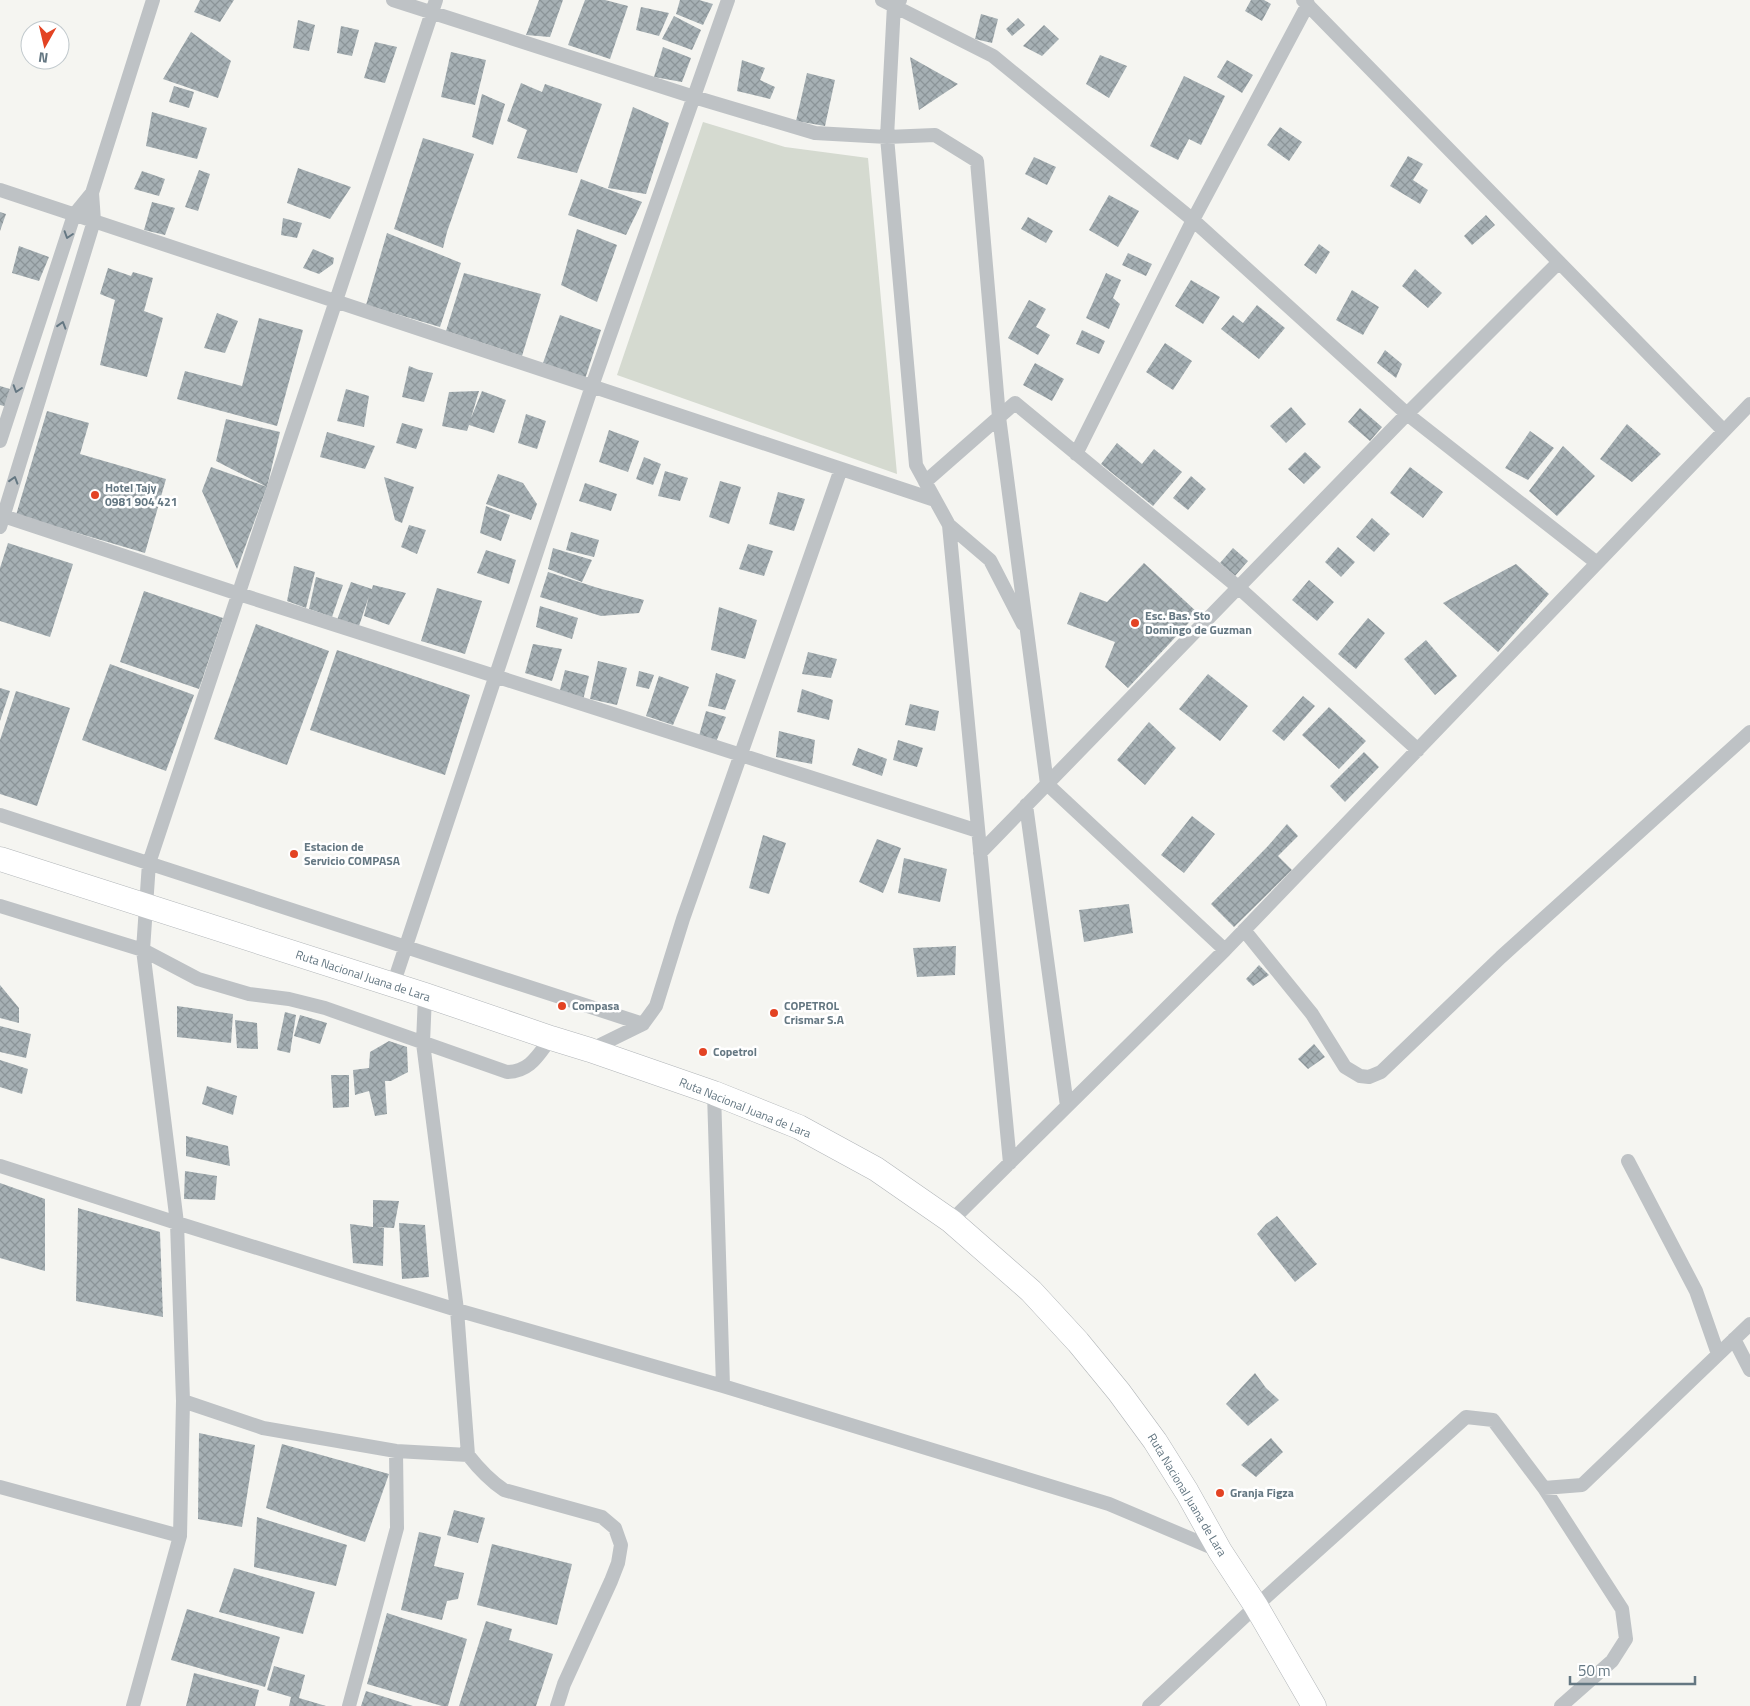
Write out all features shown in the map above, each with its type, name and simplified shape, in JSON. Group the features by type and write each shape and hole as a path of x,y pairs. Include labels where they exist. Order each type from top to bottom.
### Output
{"highway":[{"name":"Ruta Nacional Juana de Lara","path":"0,859 425,995 714,1093 799,1127 876,1169 951,1221 1031,1291 1078,1342 1119,1392 1155,1441 1187,1492 1220,1551 1256,1606 1314,1706"}],"street":[{"path":"153,0 92,193 94,221 1,519 978,831"},
{"path":"393,0 434,7 694,97 814,133 887,137 936,135 977,161 999,417 1047,784 1225,950"},
{"path":"393,985 592,386 728,0"},
{"path":"1027,634 990,560 949,525 916,465 887,137 892,2 993,56 1193,220 1406,414 1597,563"},
{"path":"1076,454 1193,220 1306,2 1724,431"},
{"path":"132,1706 180,1536 183,1400 177,1223 143,950 149,863 434,7"},
{"path":"0,190 935,500"},
{"path":"0,441 74,215 92,193"},
{"path":"980,853 1406,414 1559,262"},
{"path":"925,482 1015,403 1238,587 1418,750"},
{"path":"951,1221 1225,950 1750,404"},
{"path":"590,1050 643,1024 656,1006 683,919 841,469"},
{"path":"949,525 1010,1163"},
{"path":"1244,930 1312,1014 1345,1067 1360,1076 1369,1077 1381,1072 1501,957 1750,732"},
{"path":"1026,805 1066,1106"},
{"path":"0,815 643,1024"},
{"path":"0,906 143,950 198,979 248,994 289,999 325,1008 507,1072 516,1072 528,1067 551,1038"},
{"path":"425,995 423,1043 457,1310 468,1454 479,1470 490,1481 504,1490 602,1517 615,1528 621,1546 618,1563 564,1684 557,1706"},
{"path":"714,1093 723,1386"},
{"path":"1628,1161 1696,1291 1718,1354"},
{"path":"0,1166 457,1310 723,1386 1109,1504 1220,1551"},
{"path":"1544,1488 1582,1485 1750,1324"},
{"path":"1734,1339 1750,1370"},
{"path":"183,1400 263,1428 396,1451 468,1454"},
{"path":"1149,1706 1256,1606 1466,1417 1493,1420 1544,1488 1622,1609 1626,1638 1612,1661 1561,1706"},
{"path":"349,1706 397,1528 396,1451"},
{"path":"0,1488 180,1536"}],"shaded area":[{"path":"703,122 785,147 868,158 897,474 617,375"}],"building":[{"path":"200,0 234,0 220,22 194,12"},
{"path":"539,0 563,0 550,37 526,35"},
{"path":"585,0 605,0 628,6 610,59 568,45"},
{"path":"680,0 699,0 713,4 703,25 676,14"},
{"path":"1251,0 1264,0 1271,4 1262,21 1245,11"},
{"path":"641,7 669,13 659,36 636,30"},
{"path":"981,14 998,19 992,43 975,39"},
{"path":"674,16 701,30 692,50 662,39"},
{"path":"1018,18 1025,25 1012,36 1006,29"},
{"path":"298,20 315,25 309,51 293,48"},
{"path":"1044,25 1059,39 1042,56 1023,46"},
{"path":"341,26 359,30 352,56 337,53"},
{"path":"191,32 231,61 218,98 163,79"},
{"path":"375,42 397,47 385,83 364,78"},
{"path":"663,47 691,58 682,82 654,77"},
{"path":"451,52 486,60 475,105 441,97"},
{"path":"1100,55 1127,66 1109,98 1086,84"},
{"path":"910,57 958,84 919,110"},
{"path":"742,60 765,68 760,80 775,87 770,99 737,91"},
{"path":"1227,60 1253,75 1242,93 1217,77"},
{"path":"807,73 835,80 825,126 796,121"},
{"path":"1184,76 1225,96 1201,145 1189,139 1178,160 1150,146"},
{"path":"521,83 542,92 545,84 602,104 577,173 517,158 527,130 507,121"},
{"path":"174,86 194,92 189,108 169,102"},
{"path":"482,94 505,104 493,145 472,137"},
{"path":"633,107 669,123 646,194 608,188"},
{"path":"152,112 207,128 197,159 146,146"},
{"path":"1280,127 1302,142 1289,161 1267,145"},
{"path":"423,138 474,154 443,248 394,229"},
{"path":"1408,156 1423,164 1413,180 1428,190 1420,204 1390,186"},
{"path":"1034,157 1056,167 1047,185 1025,174"},
{"path":"298,168 351,187 330,219 287,203"},
{"path":"199,170 210,174 198,211 185,207"},
{"path":"142,171 165,179 159,196 134,189"},
{"path":"581,179 642,202 626,235 568,215"},
{"path":"1109,195 1139,211 1118,247 1089,230"},
{"path":"152,202 175,208 165,235 144,230"},
{"path":"0,212 6,214 0,231"},
{"path":"1486,215 1495,225 1472,245 1464,236"},
{"path":"1028,217 1053,231 1046,243 1021,229"},
{"path":"283,218 302,223 297,238 281,235"},
{"path":"577,229 617,245 597,302 561,285"},
{"path":"387,233 461,263 440,327 366,305"},
{"path":"1319,244 1330,252 1316,274 1304,265"},
{"path":"19,246 49,257 39,281 12,273"},
{"path":"313,249 334,258 333,264 319,274 303,268"},
{"path":"1128,253 1152,264 1146,276 1122,265"},
{"path":"108,268 131,276 133,272 153,278 144,311 163,318 147,377 100,365 115,300 100,294"},
{"path":"1415,269 1442,293 1428,308 1402,286"},
{"path":"464,273 541,294 522,356 446,331"},
{"path":"1106,273 1121,280 1113,298 1120,304 1109,329 1086,318"},
{"path":"1191,280 1220,297 1203,324 1175,306"},
{"path":"1352,290 1379,307 1363,335 1336,320"},
{"path":"1029,300 1046,309 1036,327 1050,335 1038,355 1008,338"},
{"path":"1257,305 1285,328 1259,359 1221,329 1233,315 1243,323"},
{"path":"217,313 238,321 225,353 204,348"},
{"path":"560,315 601,330 585,379 543,363"},
{"path":"259,318 303,330 277,426 177,399 185,371 242,386"},
{"path":"1082,330 1105,341 1099,354 1076,344"},
{"path":"1165,343 1192,361 1173,390 1146,372"},
{"path":"1385,350 1402,364 1396,378 1377,363"},
{"path":"1035,363 1064,379 1052,401 1023,385"},
{"path":"409,366 433,373 424,402 402,397"},
{"path":"0,386 13,390 8,407 0,405"},
{"path":"346,389 369,396 364,427 337,421"},
{"path":"479,391 471,418 482,391 506,400 494,433 469,425 467,431 442,426 449,392"},
{"path":"1291,407 1306,424 1286,443 1270,426"},
{"path":"1360,408 1382,427 1370,441 1348,422"},
{"path":"47,411 89,423 80,454 166,479 145,553 16,515"},
{"path":"526,414 546,421 537,449 518,443"},
{"path":"226,419 280,432 267,487 216,461"},
{"path":"402,423 423,429 416,449 396,443"},
{"path":"1627,424 1661,454 1632,482 1600,459"},
{"path":"609,430 639,441 628,472 599,462"},
{"path":"1530,431 1554,448 1528,480 1505,468"},
{"path":"327,432 375,446 365,469 320,457"},
{"path":"1117,443 1142,464 1154,449 1182,472 1153,506 1101,464"},
{"path":"1563,446 1595,476 1557,516 1529,491"},
{"path":"1305,452 1321,467 1304,484 1288,469"},
{"path":"644,457 661,464 653,485 636,479"},
{"path":"211,467 267,487 237,569 202,491"},
{"path":"1410,467 1443,492 1423,518 1390,493"},
{"path":"665,471 688,478 680,501 658,496"},
{"path":"498,474 523,483 537,504 531,520 486,504"},
{"path":"1191,476 1206,489 1188,510 1173,498"},
{"path":"384,477 414,487 402,523 395,520"},
{"path":"720,481 741,487 729,524 709,517"},
{"path":"585,483 617,494 611,511 579,501"},
{"path":"778,492 805,499 794,531 769,524"},
{"path":"486,506 510,515 501,541 480,533"},
{"path":"1372,518 1390,534 1374,552 1356,537"},
{"path":"409,525 426,530 417,554 401,547"},
{"path":"571,532 599,540 594,557 566,550"},
{"path":"8,543 73,564 50,637 0,621 0,568"},
{"path":"748,544 773,551 764,576 739,569"},
{"path":"1338,547 1355,562 1341,577 1325,562"},
{"path":"553,548 592,560 582,582 548,569"},
{"path":"1233,548 1248,561 1235,576 1220,563"},
{"path":"486,550 516,560 509,584 477,573"},
{"path":"1144,563 1198,613 1128,688 1105,667 1115,642 1067,624 1080,592 1107,602"},
{"path":"1516,564 1549,594 1498,652 1443,603"},
{"path":"294,566 315,572 306,608 287,601"},
{"path":"548,572 644,600 639,613 601,616 540,597"},
{"path":"316,577 343,585 332,617 309,609"},
{"path":"1309,580 1334,602 1317,621 1292,600"},
{"path":"351,582 372,589 373,585 406,593 389,625 364,616 369,596 358,629 337,620"},
{"path":"437,588 482,601 465,654 421,641"},
{"path":"144,591 223,618 199,689 120,662"},
{"path":"540,606 578,618 572,639 536,627"},
{"path":"719,607 757,620 745,659 711,650"},
{"path":"1368,618 1385,633 1356,669 1338,654"},
{"path":"256,624 329,651 287,765 214,739"},
{"path":"1426,640 1457,676 1435,695 1404,659"},
{"path":"533,644 562,649 552,681 525,673"},
{"path":"337,650 470,695 445,775 310,730"},
{"path":"808,652 837,659 831,678 802,674"},
{"path":"598,661 627,668 617,705 590,699"},
{"path":"110,664 194,695 166,771 82,740"},
{"path":"565,670 589,676 583,700 559,694"},
{"path":"639,671 654,675 649,689 636,686"},
{"path":"716,673 736,680 725,710 708,706"},
{"path":"1208,674 1248,706 1220,741 1179,709"},
{"path":"659,676 689,687 673,725 646,716"},
{"path":"0,688 10,691 0,721"},
{"path":"802,689 833,700 829,720 797,712"},
{"path":"16,691 70,708 37,806 0,794 0,740"},
{"path":"1303,696 1315,706 1284,741 1272,731"},
{"path":"910,704 939,711 935,731 905,725"},
{"path":"1329,707 1366,741 1339,769 1302,735"},
{"path":"706,711 726,717 716,742 699,736"},
{"path":"1149,722 1176,748 1145,785 1117,760"},
{"path":"779,731 815,740 812,764 776,757"},
{"path":"898,740 923,748 917,767 893,760"},
{"path":"858,748 887,759 882,776 852,765"},
{"path":"1364,752 1379,767 1345,802 1330,786"},
{"path":"1192,816 1215,834 1184,873 1161,855"},
{"path":"1287,824 1298,836 1278,856 1292,870 1234,927 1211,904"},
{"path":"763,835 786,843 769,894 749,888"},
{"path":"877,839 901,848 883,893 859,882"},
{"path":"904,858 947,869 940,902 898,893"},
{"path":"1129,904 1133,933 1084,942 1079,910"},
{"path":"956,946 955,975 917,977 913,948"},
{"path":"1259,965 1269,975 1253,986 1246,979"},
{"path":"0,985 19,1008 19,1023 0,1018"},
{"path":"177,1006 233,1014 231,1043 177,1037"},
{"path":"285,1012 296,1015 290,1053 277,1050"},
{"path":"300,1015 327,1023 320,1044 294,1036"},
{"path":"235,1020 257,1023 258,1049 237,1048"},
{"path":"0,1026 31,1034 26,1058 0,1052"},
{"path":"389,1041 407,1047 408,1072 391,1081 385,1081 387,1114 375,1116 369,1091 355,1095 353,1070 369,1068 370,1052"},
{"path":"1314,1044 1325,1057 1308,1069 1298,1059"},
{"path":"0,1060 28,1069 22,1094 0,1087"},
{"path":"331,1075 349,1075 349,1107 333,1108"},
{"path":"207,1086 237,1096 233,1115 202,1104"},
{"path":"186,1136 228,1146 230,1166 186,1156"},
{"path":"185,1171 217,1176 215,1200 184,1199"},
{"path":"0,1183 45,1199 45,1271 0,1258"},
{"path":"373,1200 399,1201 394,1228 376,1227 384,1228 383,1266 353,1263 350,1224 373,1227"},
{"path":"78,1208 160,1232 163,1317 76,1301"},
{"path":"1277,1216 1317,1264 1295,1282 1257,1234"},
{"path":"399,1223 425,1225 429,1277 402,1279"},
{"path":"1255,1373 1266,1388 1279,1400 1248,1426 1226,1404"},
{"path":"199,1433 255,1445 242,1527 198,1519"},
{"path":"1271,1438 1283,1452 1256,1477 1241,1465"},
{"path":"282,1444 389,1474 365,1542 266,1508"},
{"path":"454,1510 485,1518 478,1543 447,1535"},
{"path":"257,1517 347,1545 336,1586 254,1567"},
{"path":"419,1532 441,1537 434,1566 464,1573 458,1599 447,1601 442,1620 401,1610"},
{"path":"492,1544 572,1564 557,1625 477,1605"},
{"path":"234,1568 315,1592 303,1634 219,1612"},
{"path":"187,1609 280,1637 265,1687 171,1660"},
{"path":"387,1613 467,1639 448,1706 442,1706 367,1684"},
{"path":"486,1621 512,1629 509,1640 553,1654 536,1706 459,1706"},
{"path":"274,1666 305,1675 299,1698 326,1706 289,1706 291,1697 267,1690"},
{"path":"194,1673 259,1690 255,1706 186,1706"},
{"path":"366,1691 413,1706 361,1706"}],"place":[{"name":"Hotel Tajy 0981 904 421","path":"95,495"},
{"name":"Esc. Bas. Sto Domingo de Guzman","path":"1135,623"},
{"name":"Estacion de Servicio COMPASA","path":"294,854"},
{"name":"Compasa","path":"562,1006"},
{"name":"COPETROL Crismar S.A","path":"774,1013"},
{"name":"Copetrol","path":"703,1052"},
{"name":"Granja Figza","path":"1220,1493"}]}
